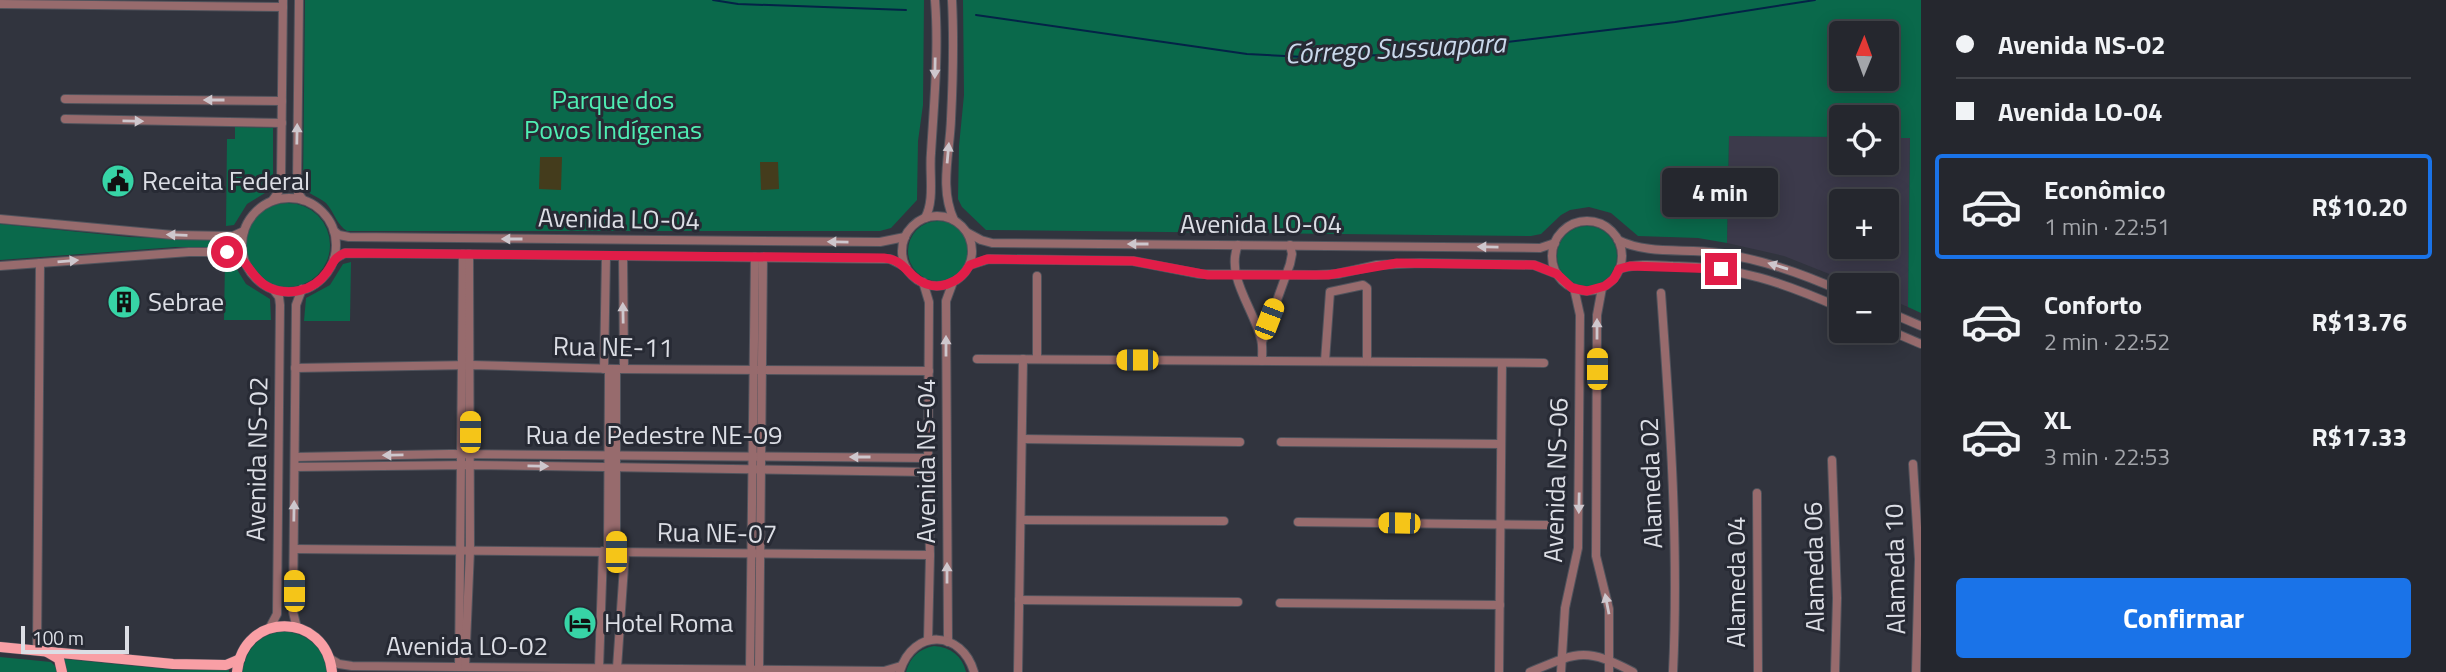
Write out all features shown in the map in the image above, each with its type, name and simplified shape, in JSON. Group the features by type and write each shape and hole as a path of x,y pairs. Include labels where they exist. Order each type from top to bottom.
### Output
{"main road":[{"path":"237,672 240,659 250,640 270,629 283,626 297,628 317,639 329,657 332,672"},
{"path":"0,647 181,664 226,665 240,659"},
{"path":"41,650 59,659 62,672"}],"street":[{"path":"0,4 283,3 281,181 279,191 272,201 254,213 244,231 241,244 244,260 255,277 273,289 288,292 302,289 320,280 334,259 336,248 334,230 321,211 303,200 298,193 299,0"},
{"path":"925,218 930,203 935,116 935,0"},
{"path":"952,0 952,107 946,200 954,220 968,233 972,247 970,265 953,282 939,286 914,277 906,267 902,253 905,237 912,226 925,218 939,216 954,220"},
{"path":"65,99 282,101"},
{"path":"65,119 282,123"},
{"path":"272,201 288,198 303,200"},
{"path":"0,219 173,235 231,237 244,231"},
{"path":"1618,240 1622,257 1619,269 1614,279 1602,288 1589,291 1574,288 1557,274 1552,257 1560,233 1569,226 1586,221 1606,227 1618,240 1638,248 1693,250 1753,259 1794,271 1829,286"},
{"name":"Avenida LO-04","path":"334,230 345,237 884,242 905,237"},
{"name":"Avenida LO-04","path":"968,233 992,243 1541,248 1555,243"},
{"path":"1238,245 1234,259 1236,275 1262,342"},
{"path":"1262,361 1262,342 1292,259 1290,246"},
{"path":"0,266 199,252 230,253 244,260"},
{"name":"Avenida LO-04","path":"334,259 345,253 884,258 895,260 906,267"},
{"path":"462,667 460,550 465,465 466,254"},
{"path":"606,256 613,369 613,552 617,668"},
{"path":"613,369 623,256"},
{"path":"755,670 759,257"},
{"name":"Avenida LO-04","path":"970,265 987,259 1133,261 1192,273 1328,275 1381,265 1420,263 1536,265 1557,274"},
{"path":"40,263 41,650"},
{"path":"1619,269 1641,265 1735,271 1775,281 1829,303"},
{"path":"1037,276 1037,359"},
{"name":"Avenida NS-04","path":"923,282 929,298 928,640"},
{"name":"Avenida NS-04","path":"948,642 946,302 953,282"},
{"path":"1325,361 1330,292 1363,285 1367,288 1367,362"},
{"name":"Avenida NS-06","path":"1561,672 1565,608 1578,548 1580,315 1574,288"},
{"name":"Avenida NS-06","path":"1602,288 1597,315 1596,556 1609,609 1609,672"},
{"name":"Avenida NS-02","path":"270,629 276,618 277,587 280,305 279,297 273,289"},
{"name":"Avenida NS-02","path":"297,628 293,615 295,368 296,305 302,289"},
{"name":"Alameda 02","path":"1661,293 1671,431 1676,558 1673,672"},
{"path":"1899,317 1921,326"},
{"path":"1899,335 1921,344"},
{"path":"977,359 1544,363"},
{"path":"1018,672 1023,359"},
{"path":"1499,672 1502,363"},
{"name":"Rua NE-11","path":"295,368 466,365 929,371"},
{"path":"1022,439 1240,442"},
{"path":"1281,442 1501,444"},
{"name":"Rua de Pedestre NE-09","path":"295,457 465,454 928,458"},
{"name":"Alameda 06","path":"1832,460 1837,598 1835,672"},
{"name":"Alameda 10","path":"1913,464 1919,559 1916,672"},
{"path":"462,667 470,550 465,465"},
{"name":"Rua de Pedestre NE-09","path":"295,467 612,466 928,472"},
{"name":"Alameda 04","path":"1757,493 1758,672"},
{"path":"1021,520 1224,522"},
{"path":"1298,522 1547,525"},
{"name":"Rua NE-07","path":"294,549 930,555"},
{"path":"599,668 613,552"},
{"path":"1019,600 1238,602"},
{"path":"1280,603 1500,605"},
{"path":"900,669 914,647 928,640 948,642 961,649 974,672"},
{"path":"1530,672 1574,655 1591,655 1609,659 1633,672"},
{"name":"Avenida LO-02","path":"329,657 337,664 352,666 900,669"}],"shaded area":[{"path":"1729,136 1829,137 1829,175 1899,175 1899,138 1910,138 1908,307 1899,303 1899,273 1829,274 1784,256 1727,243"}],"green space":[{"name":"Parque dos Povos Indígenas","path":"305,0 924,0 923,105 918,141 917,200 891,228 880,231 347,231 326,203 303,186"},
{"path":"963,0 1921,0 1921,313 1908,307 1910,138 1899,138 1899,105 1829,105 1829,137 1729,136 1727,243 1698,238 1638,236 1611,213 1589,207 1570,210 1541,234 1531,236 986,230 962,207 958,199 964,95"},
{"path":"235,127 273,128 273,188 247,204 234,225 226,226 227,139 235,139"},
{"path":"288,203 304,206 318,215 327,229 330,245 327,261 318,275 304,284 288,287 272,284 258,275 249,261 246,245 249,229 258,215 272,206"},
{"path":"938,221 955,226 963,234 968,251 963,268 955,276 938,281 921,276 913,268 908,251 913,234 921,226"},
{"path":"0,224 129,237 233,241 233,247 176,247 0,260"},
{"path":"1581,226 1593,226 1612,239 1617,256 1615,268 1604,281 1593,286 1581,286 1562,273 1557,262 1557,250 1570,231"},
{"path":"225,261 233,263 246,284 270,299 271,320 224,320"},
{"path":"351,262 350,321 304,321 306,298 330,285 343,264"},
{"path":"283,631 300,635 313,643 322,655 327,672 242,672 247,656 260,639"},
{"path":"934,646 955,653 966,672 906,672 916,654"},
{"path":"0,657 51,662 57,672 0,672"},
{"path":"64,659 176,670 229,672 67,672"}],"sand":[{"path":"540,157 562,157 561,190 539,189"},
{"path":"760,162 778,162 779,189 761,190"}],"waterway":[{"name":"Córrego Sussuapara","path":"713,0 738,4 906,10"},
{"name":"Córrego Sussuapara","path":"976,15 1247,54 1324,58 1416,53 1675,22 1815,0"}],"place":[{"name":"Receita Federal","path":"118,181"},
{"name":"Sebrae","path":"124,302"},
{"name":"Hotel Roma","path":"580,623"}],"route":[{"path":"227,252 244,260 252,275 263,284 288,292 307,288 320,280 334,259 345,253 884,258 895,260 917,279 935,286 954,282 970,265 987,259 1133,261 1208,275 1328,275 1397,263 1540,265 1557,274 1572,288 1587,291 1605,286 1614,279 1619,269 1630,266 1721,269"}]}
